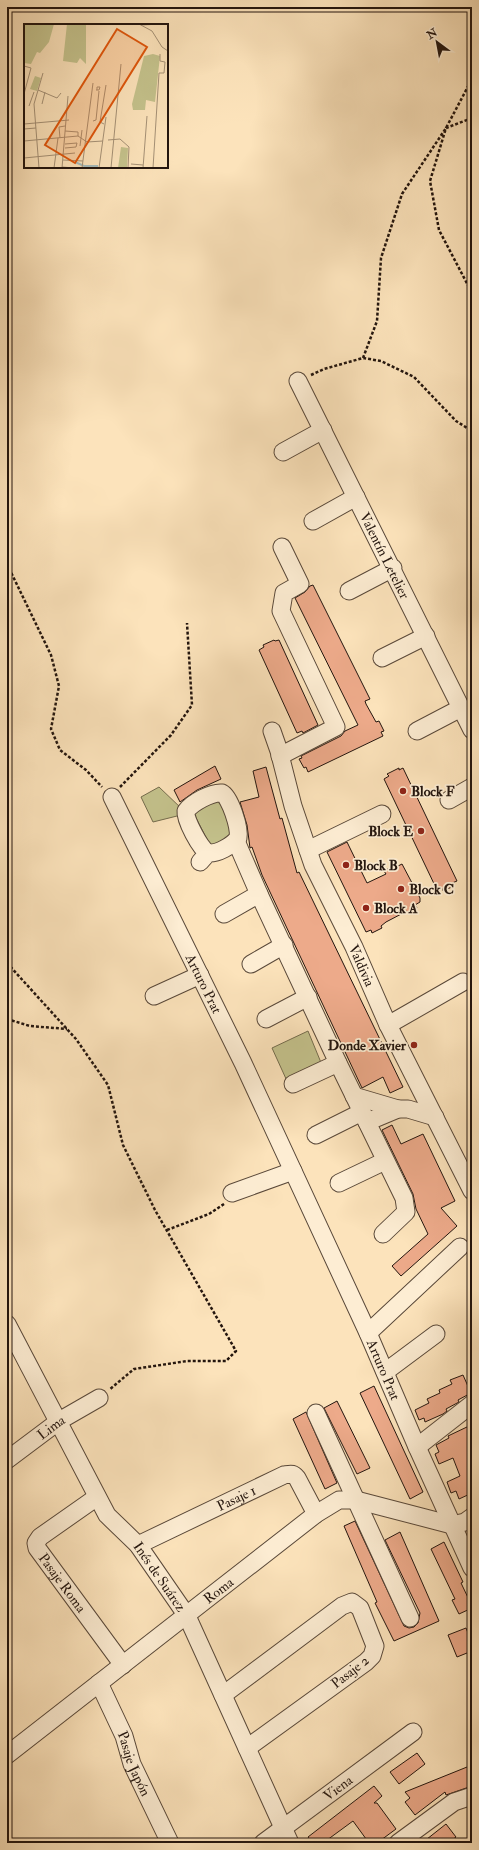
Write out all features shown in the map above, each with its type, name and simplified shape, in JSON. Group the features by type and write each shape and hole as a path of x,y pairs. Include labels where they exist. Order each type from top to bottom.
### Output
{"street":[{"name":"Valentín Letelier","path":"298,381 393,568 472,730"},
{"path":"283,452 323,430"},
{"path":"313,521 356,497"},
{"path":"280,756 336,727 281,611 284,593 300,584 282,547"},
{"path":"349,591 393,568"},
{"path":"382,658 426,636"},
{"path":"418,731 461,708"},
{"name":"Valdivia","path":"272,731 291,799 313,865 354,947 388,1025 472,1191"},
{"path":"450,800 472,787"},
{"path":"236,841 204,857 201,847 186,817 186,811 190,807 214,793 222,792 228,799 239,830 236,841 259,894 384,1161 396,1181 406,1206 406,1212 383,1234"},
{"name":"Arturo Prat","path":"112,797 200,975 293,1171 368,1333 416,1447 472,1568"},
{"path":"308,850 382,814"},
{"path":"224,914 259,894"},
{"path":"251,964 284,945"},
{"path":"154,996 200,975"},
{"path":"388,1025 463,982"},
{"path":"266,1019 308,997"},
{"path":"293,1084 338,1063"},
{"path":"354,1096 398,1109"},
{"path":"316,1135 364,1117 398,1109 408,1109 435,1118"},
{"path":"339,1182 384,1161"},
{"path":"232,1193 293,1171"},
{"path":"368,1333 460,1247"},
{"name":"Inés de Suárez","path":"7,1324 59,1421 97,1497 108,1515 138,1546 187,1616 287,1835"},
{"path":"385,1372 436,1334"},
{"name":"Lima","path":"7,1460 59,1421 98,1398"},
{"path":"416,1447 472,1404"},
{"path":"316,1413 410,1618"},
{"name":"Pasaje 1","path":"138,1546 284,1475 290,1474 297,1478 316,1514"},
{"name":"Pasaje Roma","path":"97,1497 40,1537 36,1543 37,1548 123,1665"},
{"name":"Roma","path":"7,1755 316,1514 339,1500 356,1500 452,1525"},
{"path":"452,1525 465,1522 472,1517"},
{"name":"Pasaje 2","path":"223,1695 342,1606 352,1602 360,1608 375,1646 372,1656 366,1662 247,1748"},
{"name":"Pasaje Japón","path":"99,1683 124,1736 132,1764 170,1843"},
{"name":"Viena","path":"263,1843 287,1835 413,1732"},
{"path":"398,1843 454,1802 472,1796"}],"path":[{"path":"363,358 377,320 381,258 402,194 446,128 472,79"},
{"path":"446,128 472,118"},
{"path":"446,128 430,182 440,230 472,293"},
{"path":"298,381 324,369 363,358 381,361 414,377 456,421 472,431"},
{"path":"7,564 51,655 59,686 51,729 60,750 86,770 112,797 171,735 192,705 187,624"},
{"path":"7,963 68,1030 108,1085 123,1145 167,1230 236,1352 226,1361 187,1361 134,1369 98,1398"},
{"path":"7,1019 30,1026 68,1030"},
{"path":"167,1230 209,1214 230,1200 232,1193"}],"shaded area":[{"path":"159,787 182,809 181,815 153,822 141,797"},
{"path":"221,797 234,835 211,847 192,810"},
{"path":"308,1031 322,1065 287,1081 272,1048"}],"building":[{"path":"313,585 370,699 365,701 366,704 376,722 379,721 384,731 381,732 383,736 308,772 306,767 304,768 299,759 302,758 301,756 341,736 345,731 358,725 295,598"},
{"path":"274,640 279,640 318,725 303,733 302,731 297,733 259,650 264,647 263,645"},
{"path":"215,766 221,779 197,790 180,802 174,790"},
{"path":"266,767 297,873 299,872 403,1087 390,1093 383,1077 362,1088 262,875 252,847 250,848 247,825 240,802 259,797 253,771"},
{"path":"399,768 399,770 403,768 457,881 452,883 454,886 443,891 442,888 437,890 384,779 389,776 387,774"},
{"path":"347,842 367,883 386,874 384,871 395,865 396,867 402,864 420,898 420,902 415,905 417,908 408,913 407,911 386,922 381,926 382,928 372,933 371,930 366,932 327,852"},
{"path":"392,1125 401,1144 423,1134 455,1201 441,1208 457,1226 401,1276 392,1266 428,1234 416,1209 413,1194 382,1130"},
{"path":"463,1375 471,1393 446,1409 447,1411 443,1414 425,1422 424,1418 419,1420 415,1410 429,1403 427,1399 440,1393 439,1390 452,1384 450,1380"},
{"path":"374,1386 423,1492 410,1499 360,1393"},
{"path":"337,1401 370,1468 357,1474 324,1408"},
{"path":"306,1412 337,1483 325,1489 293,1419"},
{"path":"469,1426 472,1432 472,1493 459,1499 456,1491 451,1493 447,1482 460,1476 453,1458 439,1464 435,1454 439,1452 436,1445 449,1438 448,1436"},
{"path":"355,1521 404,1626 409,1628 414,1627 418,1623 420,1613 385,1540 400,1532 439,1621 394,1641 375,1603 377,1602 344,1526"},
{"path":"444,1542 463,1582 461,1583 472,1606 472,1608 459,1614 452,1600 455,1599 431,1549"},
{"path":"466,1628 468,1633 472,1632 472,1651 457,1657 448,1635"},
{"path":"417,1753 425,1764 399,1784 390,1772"},
{"path":"472,1765 472,1786 446,1795 445,1792 415,1815 405,1802 410,1798 405,1792"},
{"path":"374,1786 382,1796 374,1803 377,1803 396,1829 377,1843 369,1843 353,1821 323,1843 313,1843 308,1837"},
{"path":"446,1824 456,1837 448,1843 422,1843"}],"place":[{"name":"Block F","path":"403,791"},
{"name":"Block E","path":"421,831"},
{"name":"Block B","path":"346,865"},
{"name":"Block C","path":"401,889"},
{"name":"Block A","path":"366,908"},
{"name":"Donde Xavier","path":"414,1045"}]}
